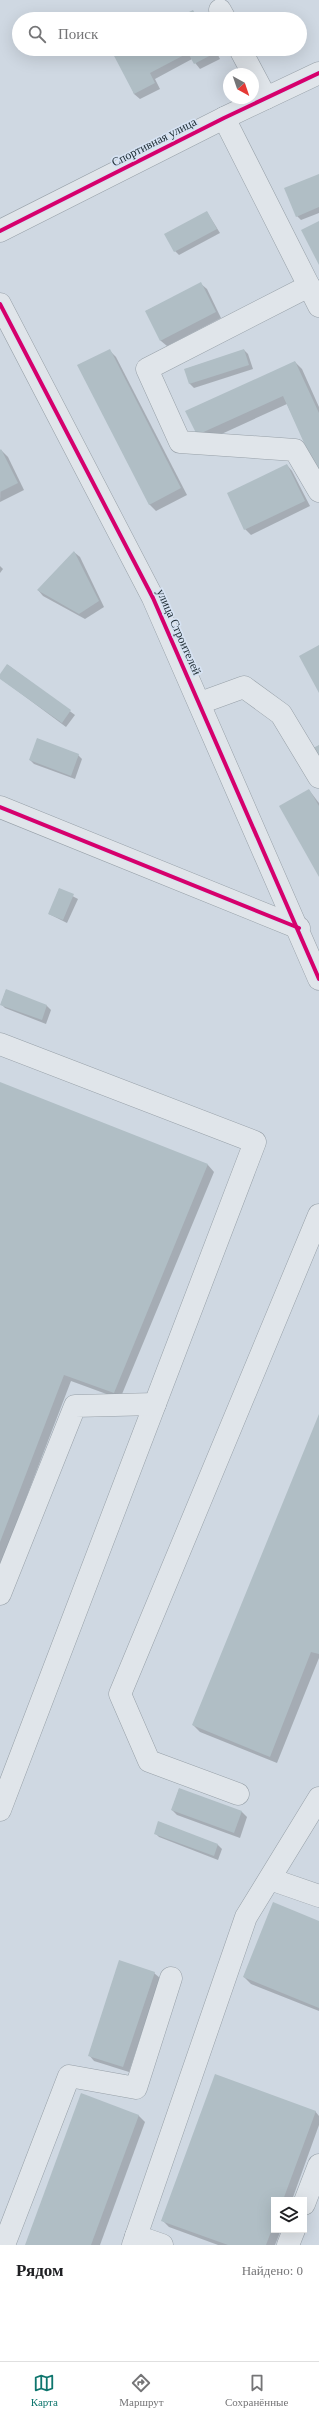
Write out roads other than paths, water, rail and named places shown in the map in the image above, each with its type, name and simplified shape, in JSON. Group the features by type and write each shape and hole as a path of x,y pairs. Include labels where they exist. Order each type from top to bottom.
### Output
{"street":[{"path":"244,56 266,98"},
{"name":"Спортивная улица","path":"0,231 224,118 319,73"},
{"path":"224,118 319,306"},
{"path":"309,286 147,369 180,442 295,450 319,491"},
{"name":"улица Строителей","path":"0,304 153,598 299,928 319,979"},
{"path":"200,703 244,687 281,714 319,777"},
{"path":"0,807 299,928"},
{"path":"0,1044 255,1142 0,1810"},
{"path":"238,1794 149,1761 120,1694 319,1215"},
{"path":"0,1594 75,1406 155,1404"},
{"path":"162,2245 134,2241 246,1917 319,1798"},
{"path":"270,1879 319,1896"},
{"path":"4,2245 69,2076 136,2088 171,1978"},
{"path":"307,2197 319,2165"},
{"path":"288,2245 293,2233"}]}
